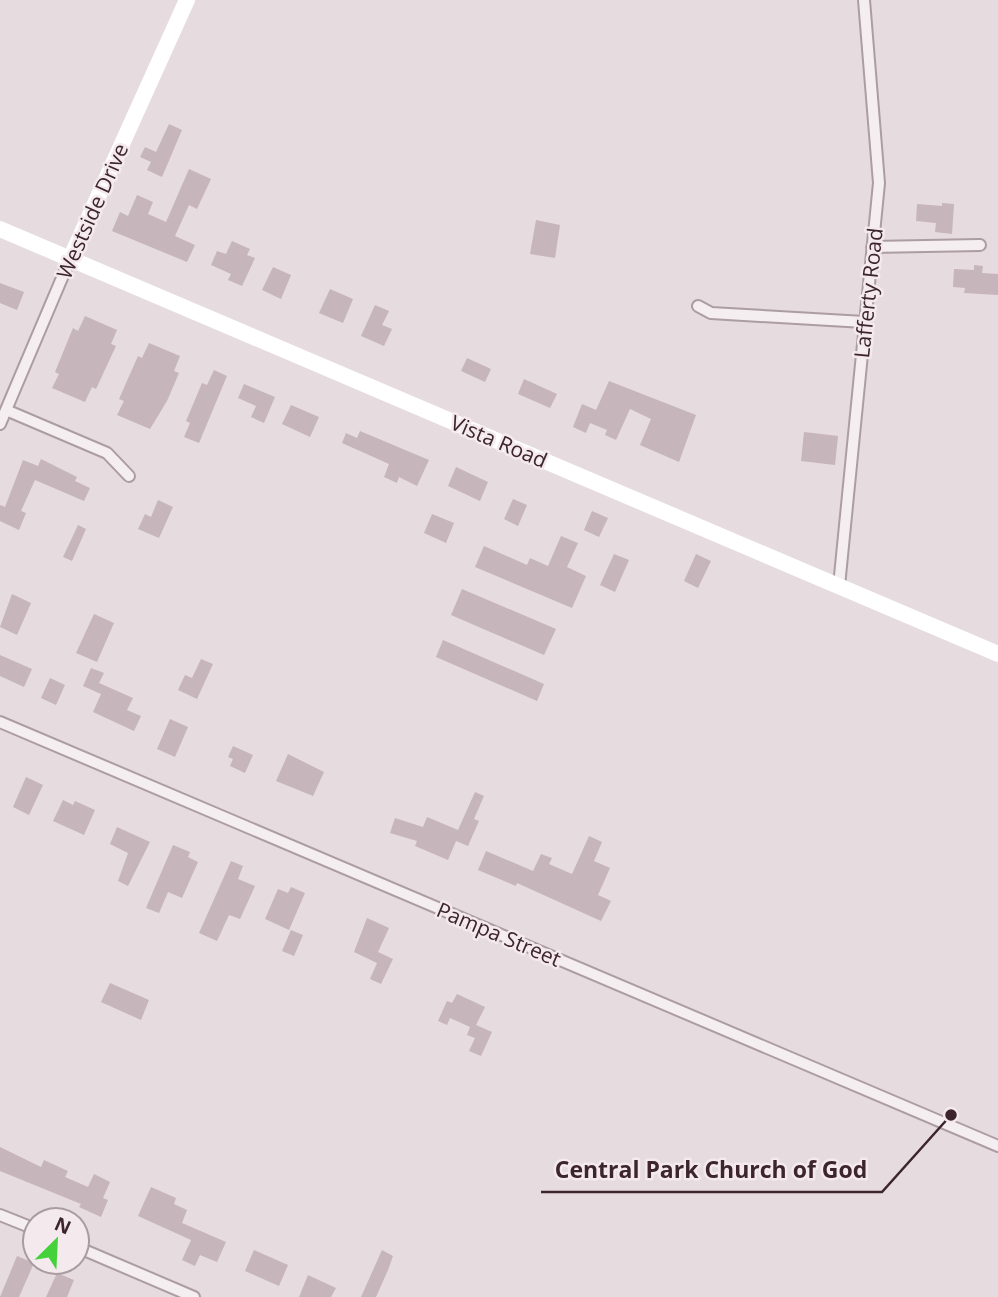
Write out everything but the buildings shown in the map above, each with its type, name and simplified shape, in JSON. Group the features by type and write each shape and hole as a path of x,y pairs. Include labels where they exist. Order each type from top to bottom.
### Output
{"street":[{"name":"Westside Drive","path":"0,424 70,259 187,0"},
{"name":"Lafferty Road","path":"839,586 879,183 864,0"},
{"name":"Vista Road","path":"0,229 998,654"},
{"path":"872,247 980,245"},
{"path":"698,306 711,313 864,322"},
{"path":"6,410 107,453 129,476"},
{"name":"Pampa Street","path":"0,722 998,1146"},
{"path":"0,1214 21,1223"},
{"path":"91,1253 194,1297"}],"place":[{"name":"Central Park Church of God","path":"951,1115"}]}
